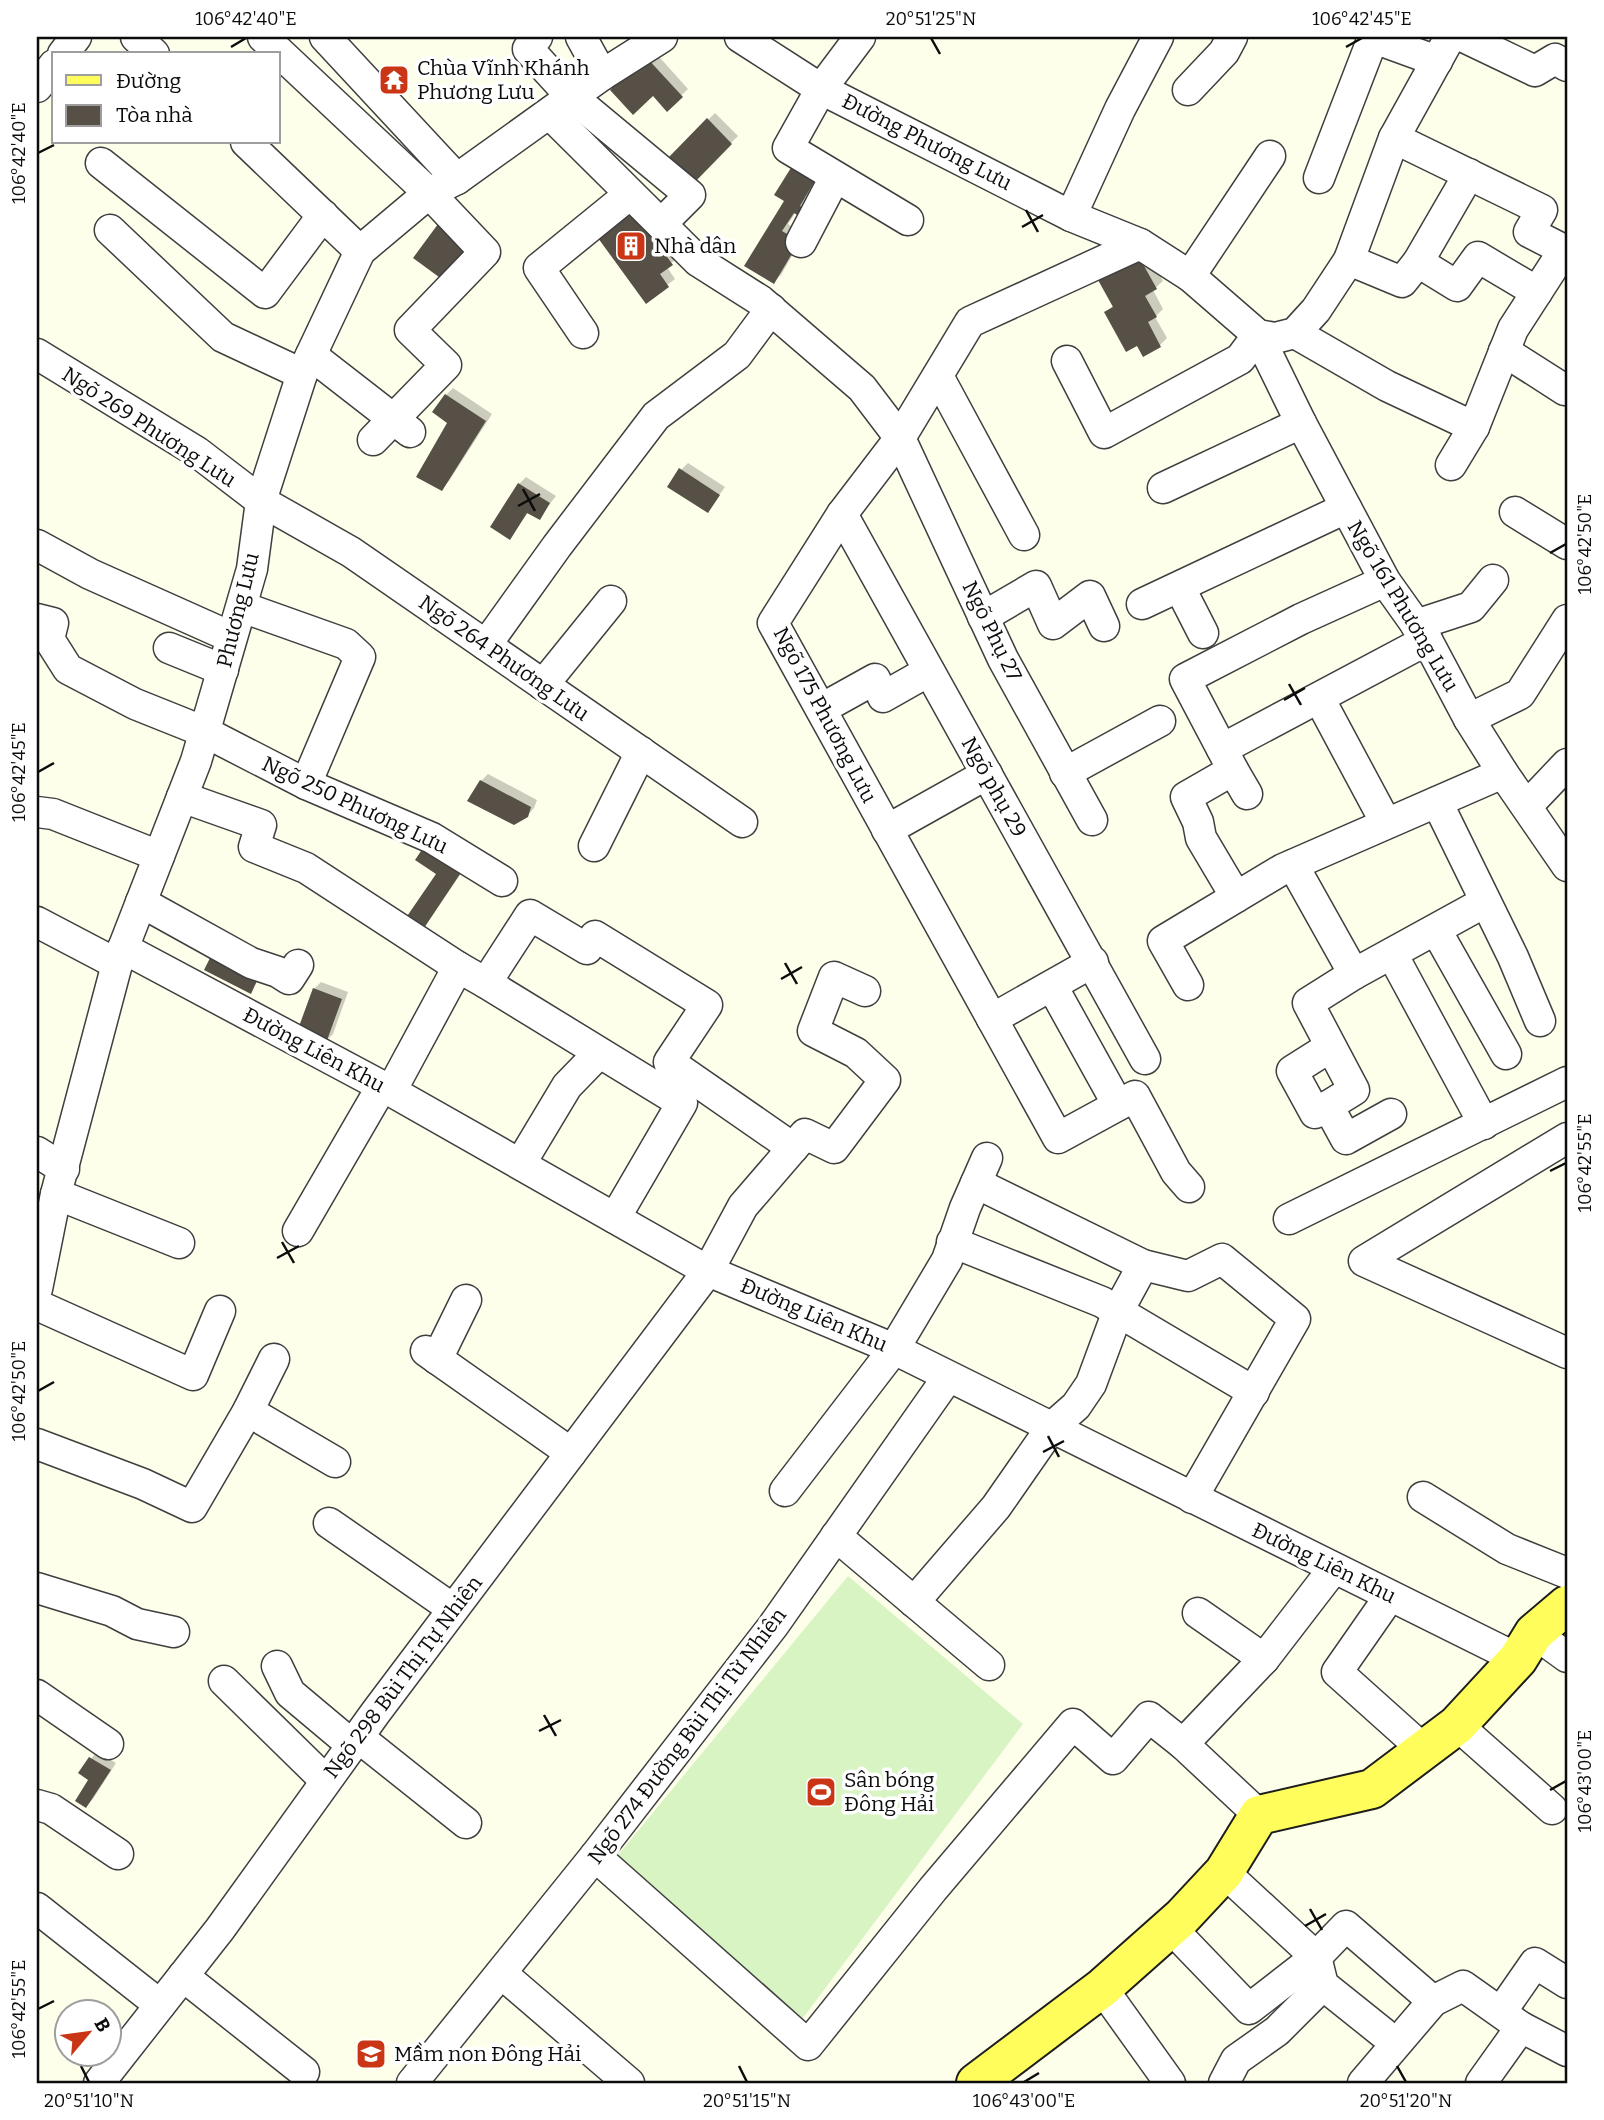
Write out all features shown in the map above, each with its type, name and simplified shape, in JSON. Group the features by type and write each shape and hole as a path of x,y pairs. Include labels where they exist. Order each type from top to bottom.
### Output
{"main road":[{"path":"976,2083 1102,1988 1170,1927 1224,1872 1259,1815 1372,1789 1457,1725 1526,1646 1567,1605"}],"street":[{"path":"65,52 76,37"},
{"path":"136,37 153,52"},
{"path":"263,37 279,52"},
{"path":"285,58 307,37"},
{"path":"325,37 457,179"},
{"path":"537,37 528,49 561,105 690,195 661,225"},
{"path":"581,37 602,75"},
{"name":"Phương Lưu","path":"37,1289 60,1181 120,956 205,732 252,569 261,501 306,364 360,251 429,193 457,179 602,75 662,37"},
{"name":"Đường Phương Lưu","path":"740,37 821,89 1071,216 1140,244 1189,276 1258,335"},
{"path":"860,37 821,89 788,148 908,220"},
{"path":"1188,90 1224,52 1232,37"},
{"path":"1067,361 1104,433 1240,359 1258,335 1275,338 1295,333 1316,310 1349,260 1394,138 1443,49 1372,37 1319,178"},
{"path":"1464,37 1535,71 1555,59 1567,66"},
{"path":"1071,216 1152,38"},
{"path":"280,53 429,193 485,252 410,330 446,365 402,425 373,440"},
{"path":"37,87 52,68"},
{"name":"Ngõ Phụ 27","path":"561,105 630,194 661,225 698,261 771,309 862,388 900,438 1003,659 1092,820"},
{"path":"1394,138 1542,210 1529,232 1564,250 1513,328 1474,427 1451,465"},
{"path":"248,144 360,251"},
{"path":"1189,276 1270,156"},
{"path":"101,163 265,293 323,215"},
{"path":"1349,260 1402,282 1418,262 1469,174"},
{"path":"801,243 835,177"},
{"path":"583,333 539,268 630,194"},
{"path":"110,230 223,337 306,364 402,425"},
{"name":"Ngõ 175 Phương Lưu","path":"1118,1105 1058,1138 773,623 842,514 900,438 970,322 1140,244"},
{"path":"1418,262 1457,286 1478,257 1537,292"},
{"path":"486,645 656,416 737,355 771,309"},
{"path":"1295,333 1387,386 1474,427"},
{"name":"Ngõ 161 Phương Lưu","path":"1258,335 1301,423 1385,581 1421,633 1468,719 1567,866"},
{"path":"1504,351 1565,390"},
{"name":"Ngõ 269 Phương Lưu","path":"37,354 197,452 261,501"},
{"path":"938,376 1024,535"},
{"path":"1163,488 1301,423"},
{"name":"Ngõ 264 Phương Lưu","path":"261,501 351,552 742,822"},
{"path":"1142,604 1346,508"},
{"path":"1515,512 1567,544"},
{"name":"Ngõ phụ 29","path":"842,514 1145,1059"},
{"path":"37,545 90,574 231,637"},
{"path":"1236,897 1201,838 1198,822 1186,797 1234,771 1318,698 1421,633 1471,607 1493,580"},
{"path":"1234,771 1185,680 1301,619 1385,581"},
{"path":"983,617 1036,586 1053,624 1090,596 1104,626"},
{"path":"1180,588 1203,632"},
{"path":"543,685 611,601"},
{"path":"242,607 345,644 360,657 306,784"},
{"name":"Ngõ 250 Phương Lưu","path":"37,619 53,623 49,639 68,669 135,704 205,732 306,784 432,838 502,881"},
{"path":"1468,719 1520,694 1567,620"},
{"path":"169,648 223,670"},
{"path":"821,709 875,679 883,697 929,671"},
{"path":"1318,698 1386,823"},
{"path":"1065,773 1160,721"},
{"path":"594,845 641,752"},
{"path":"1527,806 1567,764"},
{"path":"1188,985 1163,941 1293,865 1503,773"},
{"path":"887,830 987,774"},
{"path":"182,797 261,825 254,847 306,868 458,967 682,1103 615,1218"},
{"path":"1437,802 1513,957 1540,1021"},
{"path":"37,812 53,814 159,856"},
{"path":"1293,865 1354,974"},
{"path":"141,902 251,963 278,972 289,979 298,965"},
{"path":"1330,1047 1292,1071 1315,1113 1354,1090 1308,1003 1354,974 1485,902"},
{"path":"486,983 530,915 587,949 595,936 707,1005 669,1062 793,1147 805,1134 834,1147 885,1080 856,1053 813,1031 834,977 864,991"},
{"name":"Đường Liên Khu","path":"37,922 120,956 386,1090 708,1271 894,1349 1390,1596 1526,1646 1567,1657"},
{"path":"1436,930 1506,1054"},
{"path":"1392,954 1485,1124"},
{"path":"992,1019 1093,962"},
{"path":"298,1231 386,1090 458,967"},
{"path":"1052,986 1118,1105 1135,1096 1176,1172 1189,1186"},
{"path":"528,1151 567,1086 599,1052"},
{"path":"1289,1219 1567,1082"},
{"path":"1328,1106 1346,1139 1391,1114"},
{"path":"1567,1139 1364,1261 1567,1353"},
{"name":"Ngõ 298 Bùi Thị Tự Nhiên","path":"99,2083 183,1976 453,1609 708,1271 743,1206 793,1147"},
{"path":"37,1152 60,1181 179,1243"},
{"path":"785,1491 894,1349 947,1260 982,1170 1143,1265 1188,1276 1222,1259 1295,1319 1192,1498"},
{"path":"953,1242 1102,1302 1254,1392"},
{"path":"914,1602 996,1507 1051,1429 1076,1406 1091,1384 1118,1311 1143,1265"},
{"path":"466,1300 432,1355 571,1453"},
{"path":"37,1305 193,1375 220,1311"},
{"path":"37,1444 142,1484 192,1507 248,1411 274,1359"},
{"name":"Ngõ 274 Đường Bùi Thị Từ Nhiên","path":"412,2083 595,1856 773,1626 948,1377"},
{"path":"248,1411 335,1462"},
{"path":"1423,1497 1507,1549 1567,1573"},
{"path":"328,1523 453,1609"},
{"path":"836,1536 989,1665"},
{"path":"1183,1744 1265,1659 1334,1568"},
{"path":"37,1588 112,1611 137,1624 174,1632"},
{"path":"1390,1596 1337,1672 1424,1750"},
{"path":"1198,1613 1265,1659"},
{"path":"277,1666 290,1693 466,1823"},
{"path":"224,1681 326,1781"},
{"path":"37,1695 108,1744"},
{"path":"595,1856 808,2045 933,1889 1073,1724 1113,1759 1149,1717 1183,1744 1259,1815"},
{"path":"1457,1725 1552,1809"},
{"path":"37,1805 51,1809 118,1854"},
{"path":"1224,1872 1383,2033"},
{"path":"37,1908 160,2005"},
{"path":"1224,2083 1236,2060 1277,2031 1319,1971 1346,1926 1433,2001"},
{"path":"1170,1927 1249,2009 1319,1971"},
{"path":"1481,2083 1535,1963 1567,1983"},
{"path":"501,1973 629,2083"},
{"path":"183,1976 304,2072"},
{"path":"1363,2083 1433,2001 1463,1986 1511,2020 1567,2051"},
{"path":"1102,1988 1170,2083"}],"green space":[{"name":"Sân bóng Đông Hải","path":"848,1576 1023,1724 803,2018 614,1860"}],"building":[{"path":"646,57 683,97 667,112 653,96 633,115 610,90"},
{"name":"Nhà dân","path":"707,118 732,144 693,184 668,158"},
{"path":"794,163 817,177 800,206 807,210 802,218 794,213 782,231 794,238 787,249 793,252 774,284 744,266 784,201 774,195"},
{"name":"Nhà dân","path":"626,201 673,265 660,274 669,287 646,304 590,227"},
{"path":"441,220 471,242 443,280 413,258"},
{"path":"1139,257 1157,289 1145,296 1157,317 1148,322 1161,347 1143,357 1137,346 1126,352 1104,312 1113,307 1098,280"},
{"path":"445,394 486,421 442,491 416,477 447,423 432,412"},
{"path":"679,468 720,495 708,513 667,487"},
{"path":"518,483 550,503 540,520 527,513 510,540 490,527"},
{"path":"480,780 531,807 528,817 514,825 467,801"},
{"path":"425,845 462,871 418,937 401,925 436,874 415,860"},
{"path":"216,946 262,970 251,994 204,970"},
{"path":"313,988 342,999 326,1043 297,1032"},
{"path":"89,1757 111,1770 86,1808 75,1801 88,1780 78,1773"}],"place":[{"name":"Chùa Vĩnh Khánh Phương Lưu","path":"394,80"},
{"name":"Nhà dân","path":"631,246"},
{"name":"Sân bóng Đông Hải","path":"821,1792"},
{"name":"Mầm non Đông Hải","path":"371,2054"}]}
